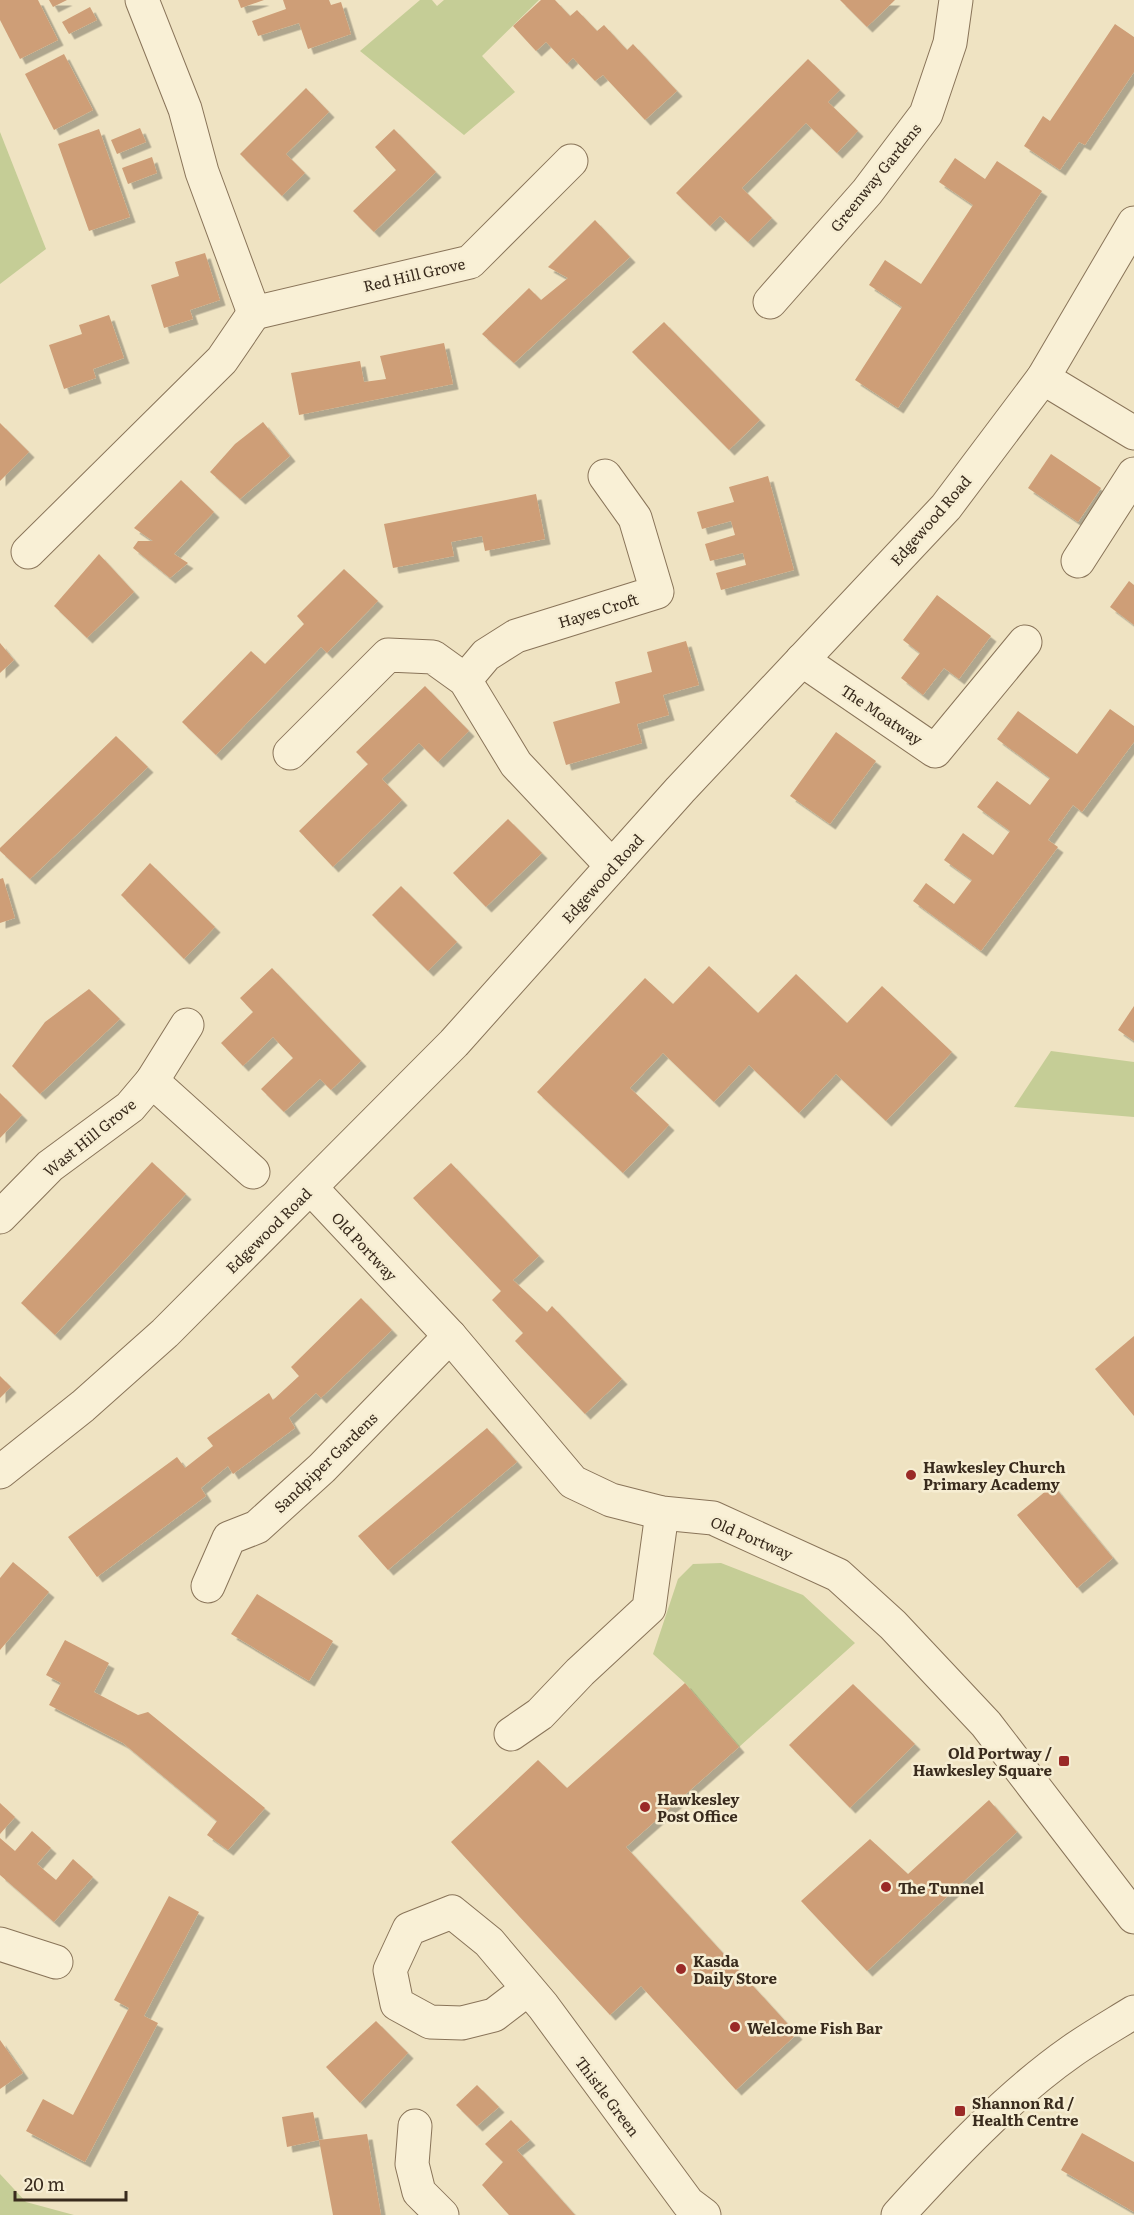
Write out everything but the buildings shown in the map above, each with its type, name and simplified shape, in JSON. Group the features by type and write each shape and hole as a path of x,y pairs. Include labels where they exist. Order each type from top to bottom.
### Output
{"street":[{"path":"28,552 222,360 254,313 202,172 185,110 142,0"},
{"name":"Greenway Gardens","path":"770,302 867,192 926,114 950,43 956,0"},
{"name":"Red Hill Grove","path":"254,313 470,262 571,161"},
{"name":"Edgewood Road","path":"0,1472 83,1406 165,1333 454,1043 612,866 946,507 1043,378 1134,223"},
{"path":"1043,378 1134,433"},
{"path":"1078,561 1134,474"},
{"name":"Hayes Croft","path":"465,680 486,655 516,636 657,592 635,518 605,476"},
{"name":"The Moatway","path":"802,660 935,751 1025,642"},
{"path":"290,753 388,655 433,657 465,680 516,764 612,866"},
{"name":"Wast Hill Grove","path":"0,1217 50,1166 130,1107 152,1081 187,1025"},
{"path":"152,1081 253,1172"},
{"name":"Old Portway","path":"310,1188 450,1336 573,1482 611,1500 662,1513 713,1518 838,1575 894,1625 986,1724 1134,1917"},
{"name":"Sandpiper Gardens","path":"208,1586 229,1538 257,1527 322,1468 450,1336"},
{"path":"511,1734 540,1714 580,1672 649,1608 662,1513"},
{"path":"0,1944 56,1962"},
{"name":"Thistle Green","path":"528,1989 693,2211"},
{"path":"898,2215 994,2116 1071,2052 1134,2012"},
{"path":"415,2126 412,2164 419,2192 442,2215"}],"green space":[{"path":"420,0 432,0 437,6 444,0 539,0 482,56 515,92 464,135 360,51"},
{"path":"0,132 46,249 0,284"},
{"path":"1051,1051 1134,1062 1134,1117 1014,1107"},
{"path":"721,1563 803,1595 855,1643 739,1747 685,1683 653,1654 678,1579 693,1564"},
{"path":"0,2174 26,2202 74,2215 0,2215"}],"place":[{"name":"Hawkesley Church Primary Academy","path":"911,1475"},
{"name":"Old Portway / Hawkesley Square","path":"1064,1761"},
{"name":"Hawkesley Post Office","path":"645,1807"},
{"name":"The Tunnel","path":"886,1887"},
{"name":"Kasda Daily Store","path":"681,1969"},
{"name":"Welcome Fish Bar","path":"735,2027"},
{"name":"Shannon Rd / Health Centre","path":"960,2111"}]}
